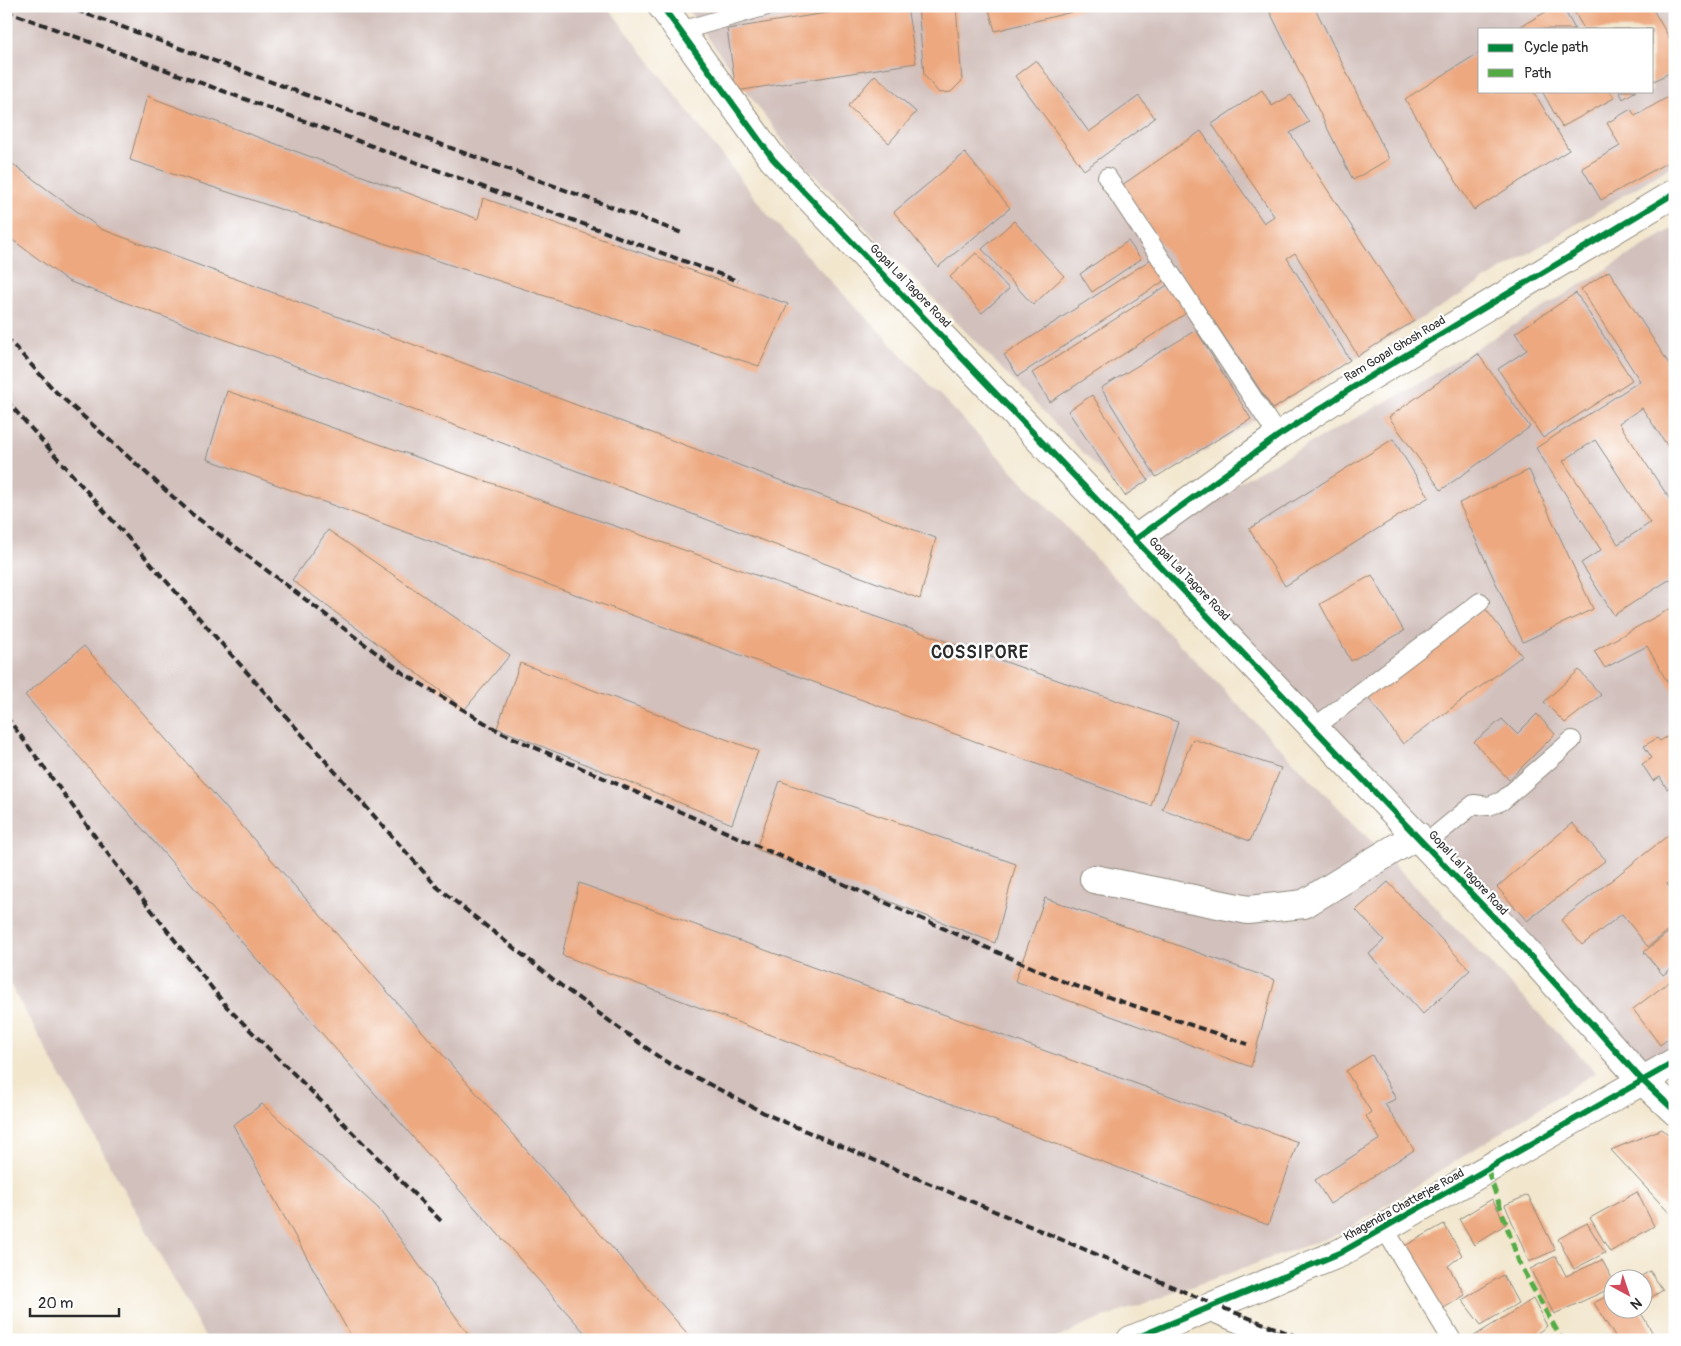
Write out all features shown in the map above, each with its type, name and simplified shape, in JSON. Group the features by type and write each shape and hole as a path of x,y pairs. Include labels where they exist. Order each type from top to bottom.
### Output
{"street":[{"name":"Gopal Lal Tagore Road","path":"662,6 773,159 1315,727 1524,949 1642,1080 1675,1111"},
{"name":"Ram Gopal Ghosh Road","path":"1136,539 1278,436 1374,374 1675,193"},
{"path":"1094,879 1248,910 1304,904 1421,839"},
{"name":"Khagendra Chatterjee Road","path":"1131,1340 1340,1253 1675,1062"}],"lane":[{"path":"680,31 767,6"},
{"path":"1107,177 1278,436"},
{"path":"1315,727 1480,602"},
{"path":"1421,839 1474,804 1489,806 1502,801 1572,740"},
{"path":"1384,1228 1452,1340"},
{"path":"1206,1310 1277,1340"}],"shaded area":[{"path":"6,6 607,6 768,215 1109,572 1596,1072 1344,1232 1090,1323 1053,1340 207,1340 6,977"},
{"path":"685,6 1675,6 1675,164 1127,498 789,149"},
{"path":"1675,227 1675,1048 1640,1067 1136,539 1416,385"}],"building":[{"path":"869,6 907,6 916,63 736,91 727,29"},
{"path":"918,6 956,6 962,81 951,92 939,93 924,75"},
{"path":"988,6 1092,6 1092,7 995,31"},
{"path":"1267,6 1314,6 1389,159 1353,180"},
{"path":"1556,6 1562,6 1574,28 1518,28"},
{"path":"1571,6 1651,6 1675,48 1675,70 1654,81 1654,28 1583,28"},
{"path":"1666,6 1675,6 1675,22"},
{"path":"1478,53 1478,92 1534,92 1569,150 1474,210 1405,99"},
{"path":"1036,60 1089,132 1139,96 1155,118 1084,170 1015,76"},
{"path":"875,75 916,112 889,143 848,106"},
{"path":"1262,90 1272,106 1291,95 1309,122 1290,133 1414,321 1358,356 1295,253 1287,258 1350,360 1273,409 1122,185 1201,131 1264,223 1274,216 1212,124"},
{"path":"1543,92 1611,92 1614,98 1562,127"},
{"path":"1620,92 1634,92 1623,99"},
{"path":"1675,93 1675,158 1601,200 1582,168 1620,146 1607,123 1631,109 1635,116"},
{"path":"147,96 478,219 483,198 788,304 759,366 130,160"},
{"path":"965,153 1010,208 938,267 894,212"},
{"path":"6,159 101,229 936,538 920,599 68,281 6,235"},
{"path":"1014,221 1064,276 1033,305 982,249"},
{"path":"1128,241 1141,259 1092,292 1080,274"},
{"path":"976,253 1009,289 982,313 950,277"},
{"path":"1153,258 1167,279 1018,376 1004,355"},
{"path":"1609,271 1675,373 1675,457 1642,408 1619,423 1675,507 1675,576 1614,615 1581,563 1601,550 1536,448 1640,381 1581,289","holes":["1595,440 1650,523 1618,544 1563,461"]},
{"path":"1169,284 1188,312 1050,402 1032,373"},
{"path":"1576,293 1632,380 1543,438 1498,369 1527,350 1515,333"},
{"path":"1196,330 1251,419 1156,477 1101,388"},
{"path":"1478,354 1530,427 1441,490 1389,417"},
{"path":"227,391 1178,722 1151,806 207,459"},
{"path":"1092,395 1148,480 1125,496 1068,411"},
{"path":"1393,439 1429,497 1285,586 1249,529"},
{"path":"1529,470 1593,609 1523,642 1459,503"},
{"path":"328,530 510,655 465,709 292,580"},
{"path":"1372,575 1404,631 1351,661 1320,604"},
{"path":"1675,606 1675,696 1647,646 1605,668 1594,651"},
{"path":"1484,607 1522,656 1403,744 1366,695"},
{"path":"84,646 693,1340 591,1340 25,695"},
{"path":"520,663 758,751 732,824 497,728"},
{"path":"1579,670 1601,695 1565,723 1544,702"},
{"path":"1537,714 1555,734 1509,780 1474,742 1502,719 1517,734"},
{"path":"1675,732 1675,784 1667,789 1660,777 1653,781 1642,764 1652,758 1644,746 1657,738 1660,741"},
{"path":"1193,739 1281,768 1250,841 1162,809"},
{"path":"780,781 1016,864 995,943 756,849"},
{"path":"1572,823 1606,860 1527,921 1497,887"},
{"path":"1675,830 1675,878 1667,884 1675,894 1675,925 1648,947 1622,914 1582,945 1561,920"},
{"path":"1388,882 1470,970 1423,1014 1369,954 1384,940 1356,910"},
{"path":"579,883 1298,1142 1268,1225 562,955"},
{"path":"1045,898 1275,980 1251,1067 1015,981"},
{"path":"1675,927 1675,966 1663,975 1644,952"},
{"path":"1673,979 1675,1034 1660,1045 1633,1009"},
{"path":"1372,1055 1396,1099 1385,1104 1414,1150 1330,1204 1315,1180 1380,1139 1366,1116 1371,1112 1346,1071"},
{"path":"262,1104 378,1208 469,1335 463,1340 353,1340 233,1125"},
{"path":"1662,1129 1675,1140 1675,1155 1671,1157 1675,1162 1675,1214 1672,1216 1611,1150"},
{"path":"1637,1192 1654,1226 1610,1252 1590,1218"},
{"path":"1528,1195 1555,1250 1529,1262 1505,1205"},
{"path":"1492,1199 1506,1224 1474,1245 1459,1219"},
{"path":"1587,1223 1605,1253 1574,1269 1558,1239"},
{"path":"1444,1224 1462,1255 1448,1266 1465,1295 1439,1311 1403,1247"},
{"path":"1556,1256 1566,1276 1602,1260 1606,1268 1604,1268 1604,1292 1554,1314 1530,1269"},
{"path":"1503,1275 1518,1303 1481,1325 1462,1300"},
{"path":"1654,1277 1663,1290 1654,1296"},
{"path":"1604,1298 1604,1318 1644,1318 1657,1340 1617,1340 1594,1303"},
{"path":"1533,1299 1547,1326 1528,1340 1468,1340"}],"railway":[{"path":"65,6 682,233"},
{"path":"6,11 738,281"},
{"path":"6,337 56,392 192,514 403,673 500,732 1067,983 1247,1044"},
{"path":"6,400 437,887 563,987 663,1060 768,1115 1218,1306 1306,1340"},
{"path":"6,716 111,858 226,1006 442,1222"}],"marked path":[{"path":"1488,1171 1520,1265 1562,1340"}],"cycle path":[{"path":"662,6 773,159 1524,949 1642,1080 1675,1111"},
{"path":"1136,539 1278,436 1366,379 1675,193"},
{"path":"1131,1340 1340,1253 1675,1062"}],"district":[{"name":"COSSIPORE","path":"980,652"}]}
